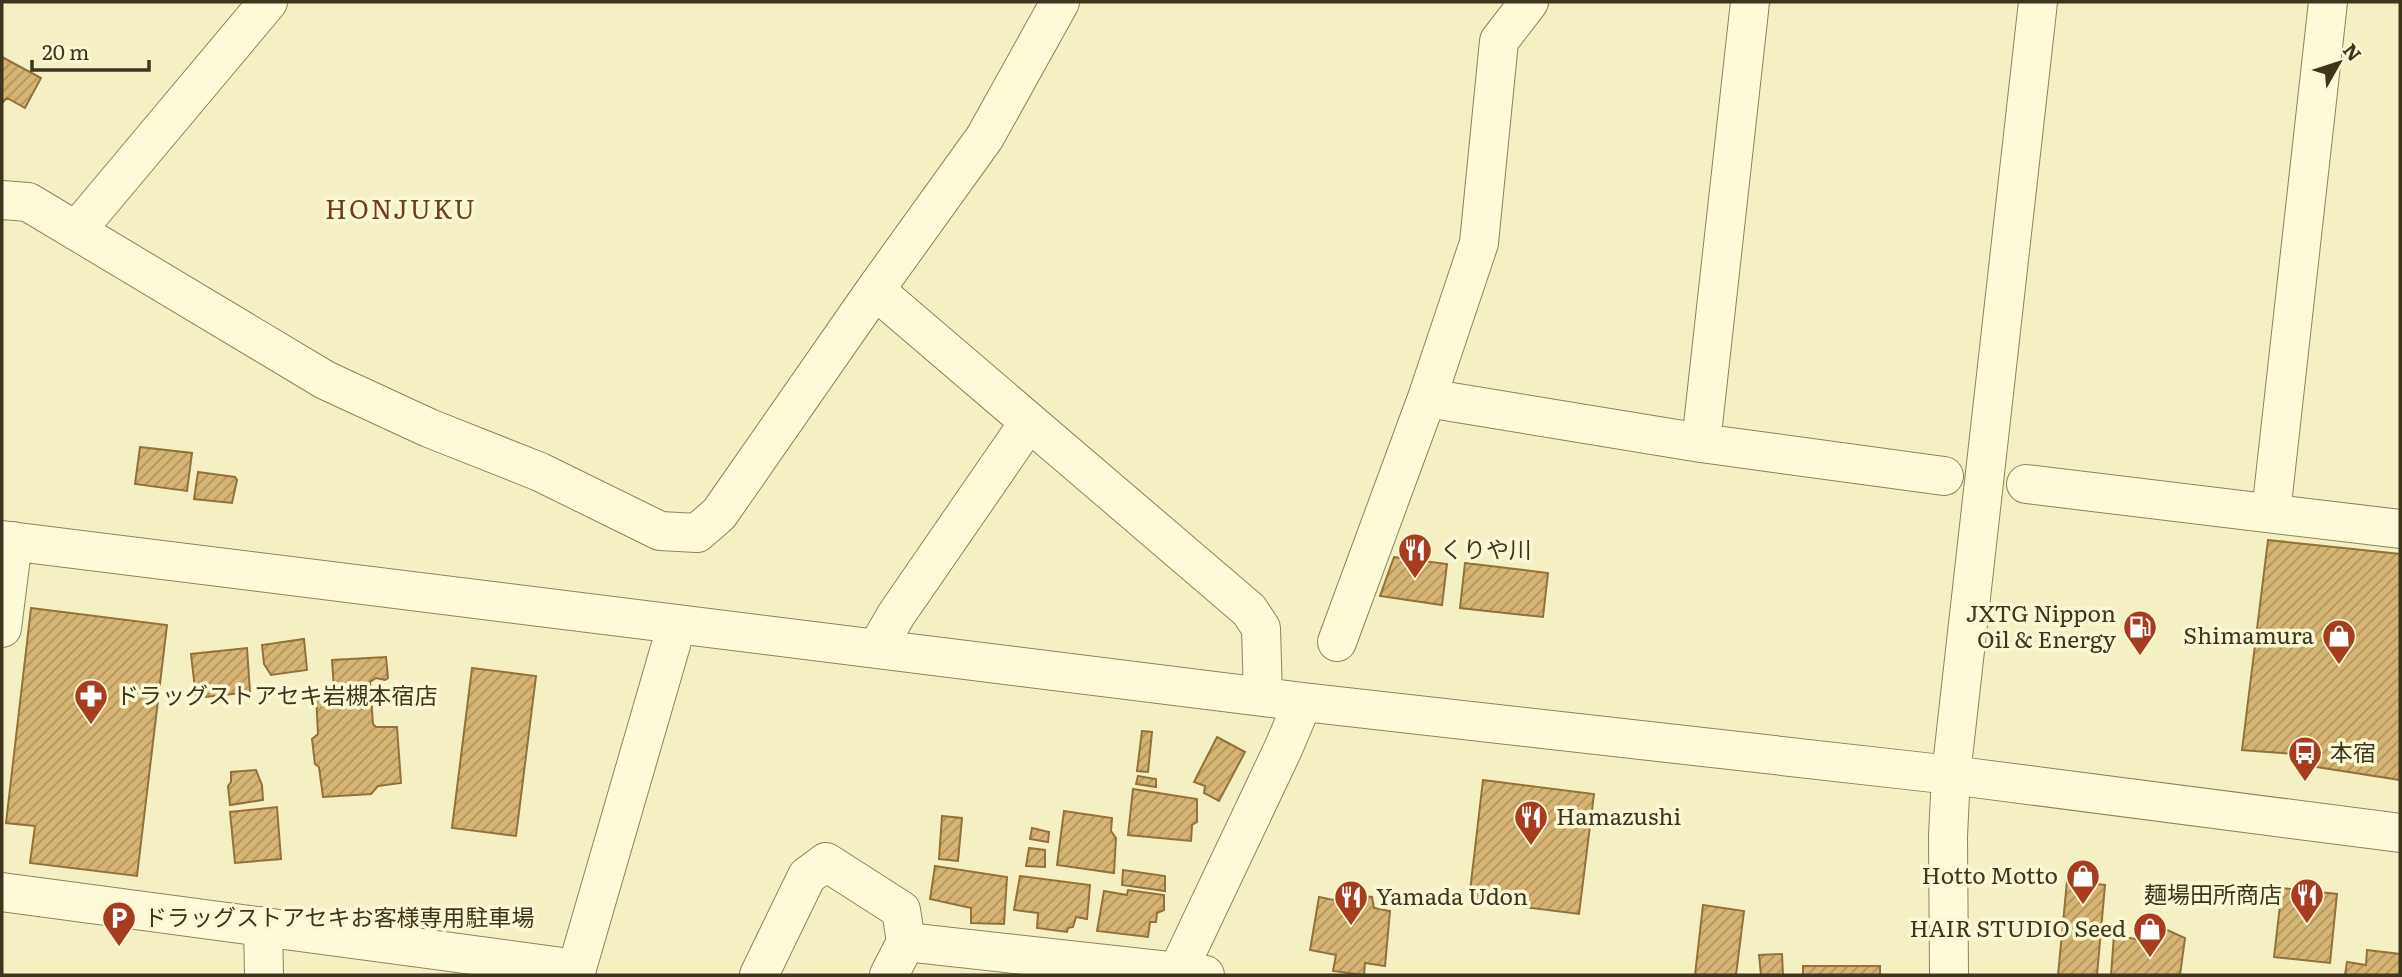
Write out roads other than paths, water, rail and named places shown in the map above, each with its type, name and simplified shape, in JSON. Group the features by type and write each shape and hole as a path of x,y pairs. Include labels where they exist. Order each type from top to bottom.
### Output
{"street":[{"path":"76,231 268,2"},
{"path":"2,200 28,202 325,380 429,428 540,472 660,531 697,533 719,514 985,137 1060,2"},
{"path":"1337,642 1427,398 1479,243 1499,41 1529,2"},
{"path":"1701,443 1750,2"},
{"path":"1950,975 1948,836 1951,775 2038,2"},
{"path":"2271,513 2328,2"},
{"path":"875,290 1249,610 1261,628 1263,697"},
{"path":"1427,398 1701,443 1944,476"},
{"path":"877,648 896,615 1029,422"},
{"path":"2026,484 2400,529"},
{"path":"2,628 7,541 1303,702 1951,775 2400,833"},
{"path":"2,892 263,926 576,972 677,624"},
{"path":"906,942 1186,974 1303,702"},
{"path":"758,975 807,876 826,862 901,910 906,942 889,975"},
{"path":"263,926 264,975"}],"place":[{"name":"くりや川","path":"1415,580"},
{"name":"JXTG Nippon Oil & Energy","path":"2140,657"},
{"name":"Shimamura","path":"2339,666"},
{"name":"ドラッグストアセキ岩槻本宿店","path":"91,726"},
{"name":"本宿","path":"2305,783"},
{"name":"Hamazushi","path":"1531,847"},
{"name":"Hotto Motto","path":"2083,906"},
{"name":"麺場田所商店","path":"2307,925"},
{"name":"Yamada Udon","path":"1351,927"},
{"name":"ドラッグストアセキお客様専用駐車場","path":"119,948"},
{"name":"HAIR STUDIO Seed","path":"2150,959"}],"district":[{"name":"HONJUKU","path":"401,210"}]}
